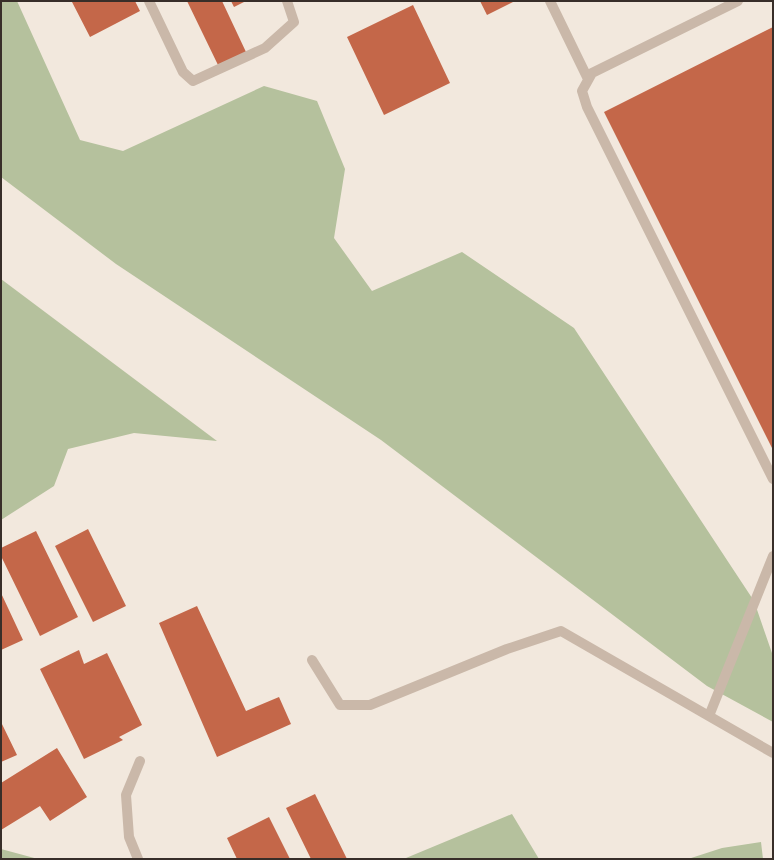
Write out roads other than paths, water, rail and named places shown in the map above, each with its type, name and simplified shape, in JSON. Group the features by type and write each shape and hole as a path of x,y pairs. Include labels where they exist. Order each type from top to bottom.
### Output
{"street":[{"path":"149,1 183,72 193,81 265,48 294,22 287,1"},
{"path":"550,1 588,79"},
{"path":"738,1 592,73 582,91 587,107 773,478"},
{"path":"709,716 773,556"},
{"path":"312,660 340,705 370,705 507,649 561,631 773,753"},
{"path":"138,859 129,837 126,795 140,761"}]}
